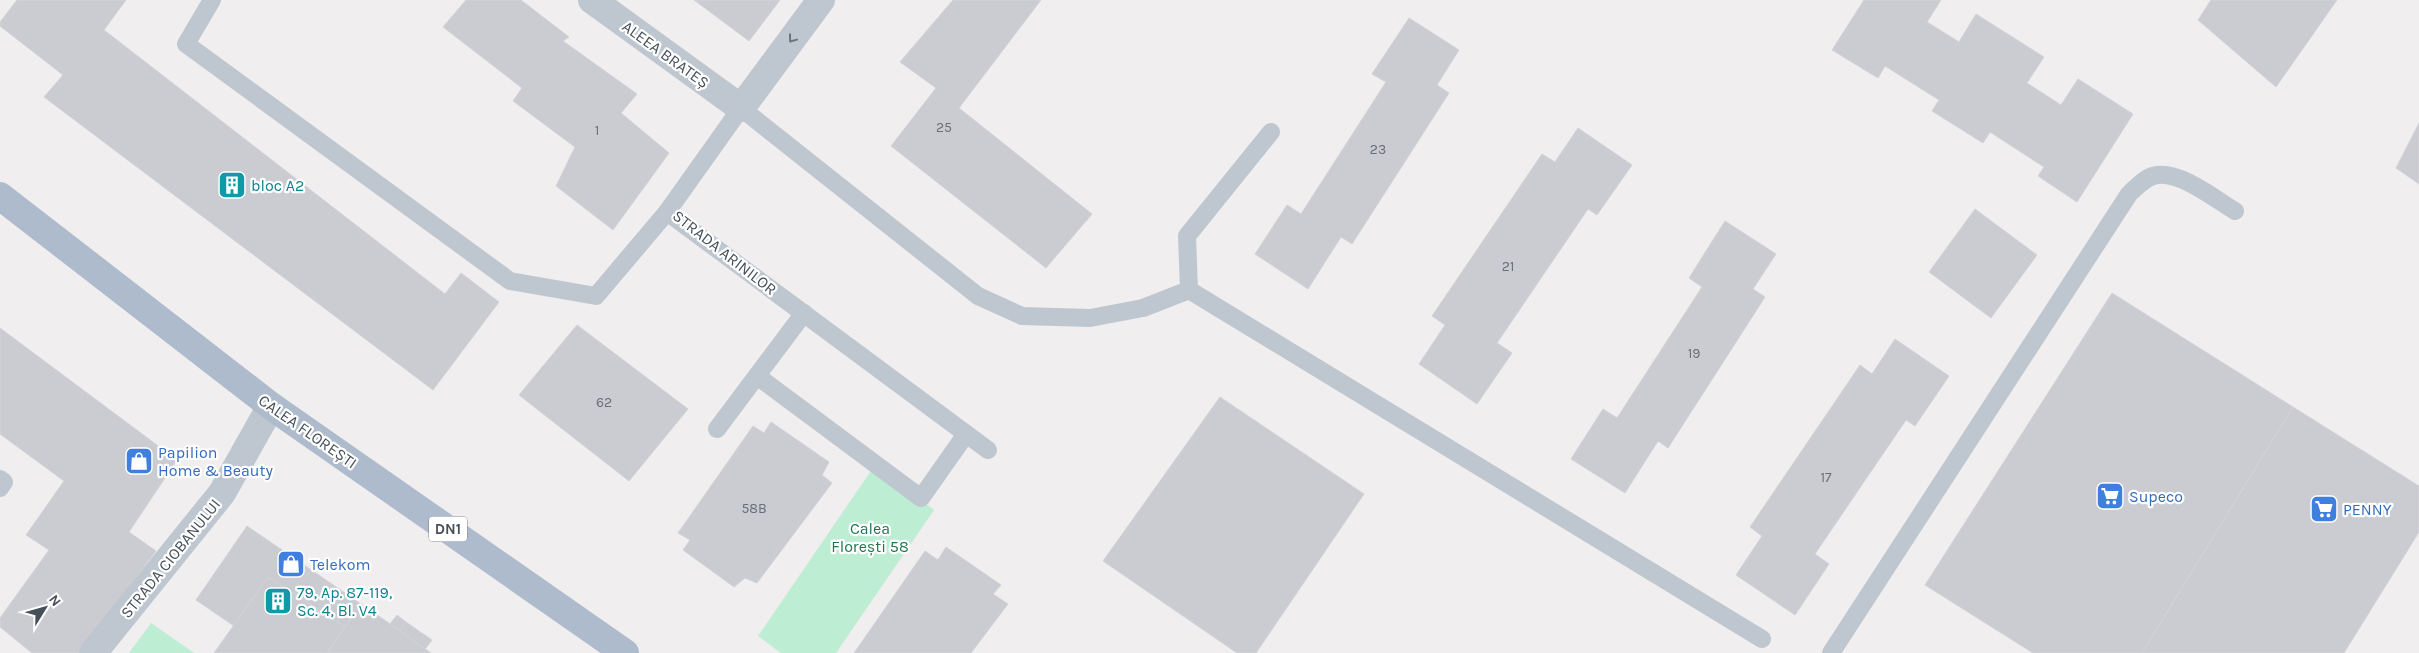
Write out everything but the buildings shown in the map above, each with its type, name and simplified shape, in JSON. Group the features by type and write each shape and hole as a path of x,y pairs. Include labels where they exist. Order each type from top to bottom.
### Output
{"main road":[{"name":"CALEA FLOREȘTI","path":"0,196 271,406 625,653"}],"street":[{"name":"ALEEA BRATEȘ","path":"592,0 741,108"},
{"name":"STRADA ARINILOR","path":"741,108 821,0"},
{"name":"STRADA CIOBANULUI","path":"93,653 222,493 271,406"}],"lane":[{"path":"212,0 186,44 510,281 596,296 668,212"},
{"path":"741,108 978,296 1022,316 1090,318 1143,308 1189,290"},
{"name":"STRADA ARINILOR","path":"741,108 668,212 988,450"},
{"path":"1189,290 1187,236 1271,132"},
{"path":"1831,653 2129,194 2142,181 2157,175 2183,179 2235,211"},
{"path":"1189,290 1762,639"},
{"path":"717,429 804,313"},
{"path":"757,376 921,498 966,434"},
{"path":"0,479 4,482 0,488"}],"green space":[{"name":"Calea Florești 58","path":"875,465 934,510 836,653 781,653 758,636"},
{"path":"151,623 194,653 129,653"}],"place":[{"name":"bloc A2","path":"232,185"},
{"name":"Papilion Home & Beauty","path":"139,461"},
{"name":"Supeco","path":"2110,496"},
{"name":"PENNY","path":"2324,509"},
{"name":"Telekom","path":"291,564"},
{"name":"79, Ap. 87-119, Sc. 4, Bl. V4","path":"278,601"}]}
